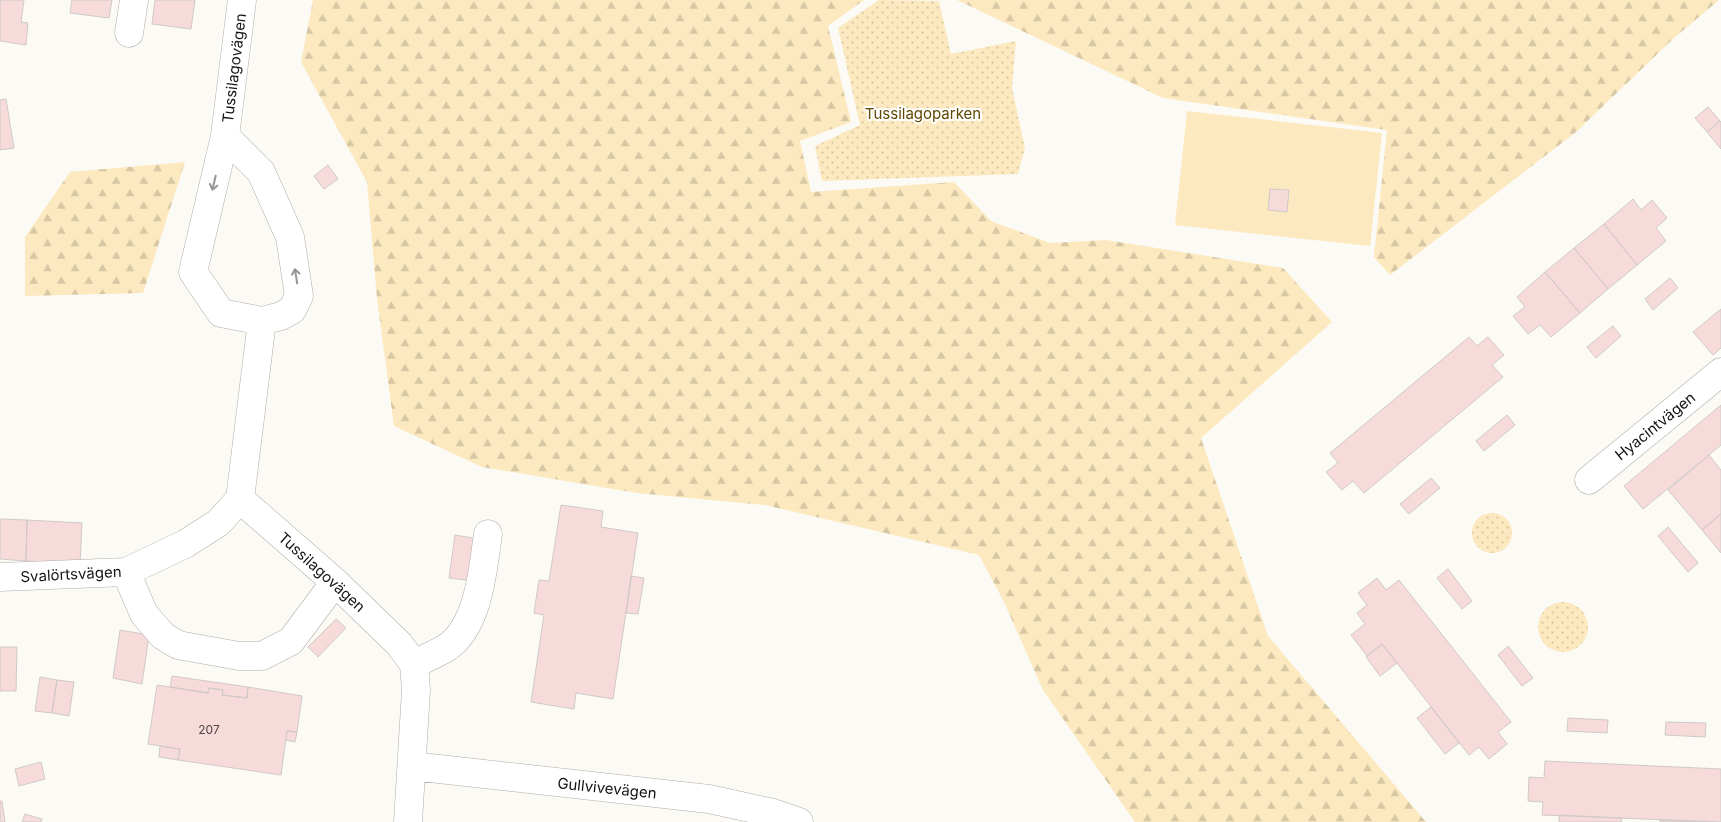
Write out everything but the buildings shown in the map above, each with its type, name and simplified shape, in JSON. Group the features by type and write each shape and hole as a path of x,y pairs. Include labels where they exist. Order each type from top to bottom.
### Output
{"street":[{"path":"129,33 134,0"},
{"name":"Tussilagovägen","path":"226,136 260,172 290,236 299,296 292,310 281,316 262,321 221,313 193,272 226,136 242,0"},
{"path":"240,499 262,321"},
{"name":"Hyacintvägen","path":"1589,480 1721,372"},
{"name":"Tussilagovägen","path":"240,499 335,582 399,644 414,664"},
{"name":"Svalörtsvägen","path":"0,577 126,572 185,544 218,523 240,499"},
{"path":"408,822 416,690 414,664 448,647 463,629 479,598 488,534"},
{"path":"126,572 144,614 163,636 178,645 239,656 262,656 291,641 335,582"},
{"name":"Gullvivevägen","path":"412,766 709,800 773,813 799,822"}],"green space":[{"path":"313,0 864,0 828,26 851,122 800,141 811,192 954,182 991,221 1050,243 1106,240 1283,268 1332,322 1201,438 1268,636 1426,822 1135,822 1043,690 1004,602 979,555 765,505 637,493 482,467 394,426 377,298 367,182 301,62"},
{"name":"Tussilagoparken","path":"879,0 939,1 951,54 1016,41 1012,88 1025,148 1018,174 822,181 815,146 860,125 838,28"},
{"path":"957,0 1719,0 1674,38 1576,132 1390,275 1374,257 1387,130 1163,98"},
{"path":"1187,111 1382,133 1370,246 1175,225"},
{"path":"185,162 143,293 25,296 25,237 70,172"},
{"path":"1492,513 1506,519 1512,533 1506,547 1492,553 1478,547 1472,533 1478,519"},
{"path":"1558,602 1568,602 1581,609 1588,622 1588,632 1581,645 1568,652 1558,652 1549,648 1542,641 1538,632 1538,622 1542,613 1549,606"}]}
